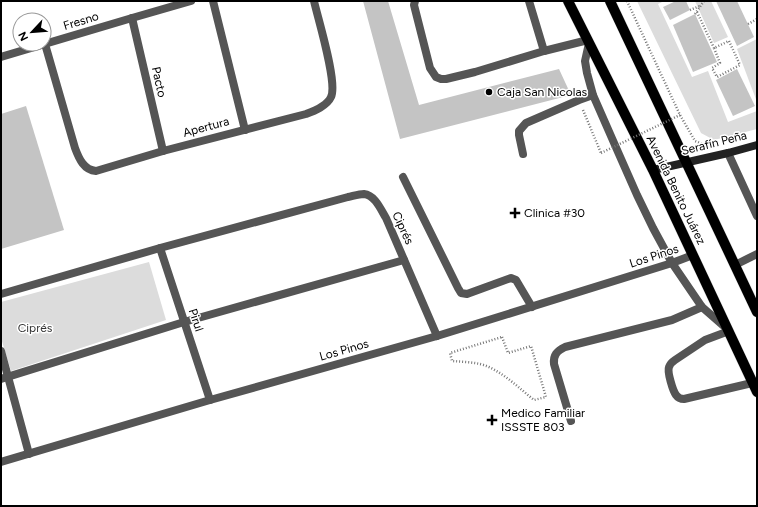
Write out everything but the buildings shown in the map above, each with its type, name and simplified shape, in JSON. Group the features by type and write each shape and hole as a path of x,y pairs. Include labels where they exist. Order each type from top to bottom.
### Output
{"main road":[{"name":"Avenida Benito Juárez","path":"568,1 652,170 755,387"},
{"name":"Avenida Benito Juárez","path":"610,1 757,312"},
{"name":"Serafín Peña","path":"652,170 757,145"}],"street":[{"name":"Fresno","path":"52,42 191,1"},
{"path":"213,1 245,130"},
{"name":"Apertura","path":"47,52 75,148 81,162 85,167 96,171 163,151 306,114 324,105 331,98 333,90 330,66 314,1"},
{"path":"415,1 414,5 428,64 432,73 441,79 475,72 544,51 588,41 585,62 593,95 653,228 672,263 702,307 729,331 705,340 670,364 668,371 674,392 676,396 684,399 755,387"},
{"path":"529,1 544,51"},
{"name":"Pacto","path":"132,18 163,151"},
{"name":"Fresno","path":"1,57 18,52"},
{"path":"523,154 519,131 526,123 593,95"},
{"path":"728,153 757,216"},
{"path":"403,177 461,293 469,294 511,278 516,280 532,307"},
{"name":"Ciprés","path":"1,294 160,248 364,194 374,200 380,207 404,260 184,322 5,378"},
{"name":"Pirul","path":"160,248 210,400"},
{"path":"735,265 757,254"},
{"name":"Los Pinos","path":"1,462 210,400 437,336 672,263 693,255"},
{"path":"404,260 437,336"},
{"path":"571,421 554,364 554,355 557,351 672,320 702,307"},
{"path":"1,351 5,378 29,454"}],"path":[{"path":"627,1 680,115 694,141"},
{"path":"704,1 696,13 720,63 712,68 717,77 740,65 729,41 714,48"},
{"path":"690,10 700,6"},
{"path":"748,24 757,19"},
{"path":"579,100 601,153 680,115"},
{"path":"502,337 508,353 531,346 546,397 534,400 504,376 488,367 469,362 452,361 450,353 502,337"}],"green space":[{"path":"637,1 664,1 658,4 692,77 708,71 728,122 757,111 757,129 714,140 701,133"},
{"path":"695,1 711,1 728,37 714,43"},
{"path":"757,39 757,102 737,49"},
{"name":"Ciprés","path":"149,262 166,320 11,371 1,338 1,302"}],"place":[{"name":"Caja San Nicolas","path":"489,92"},
{"name":"Clinica #30","path":"515,213"},
{"name":"Medico Familiar ISSSTE 803","path":"492,420"}]}
